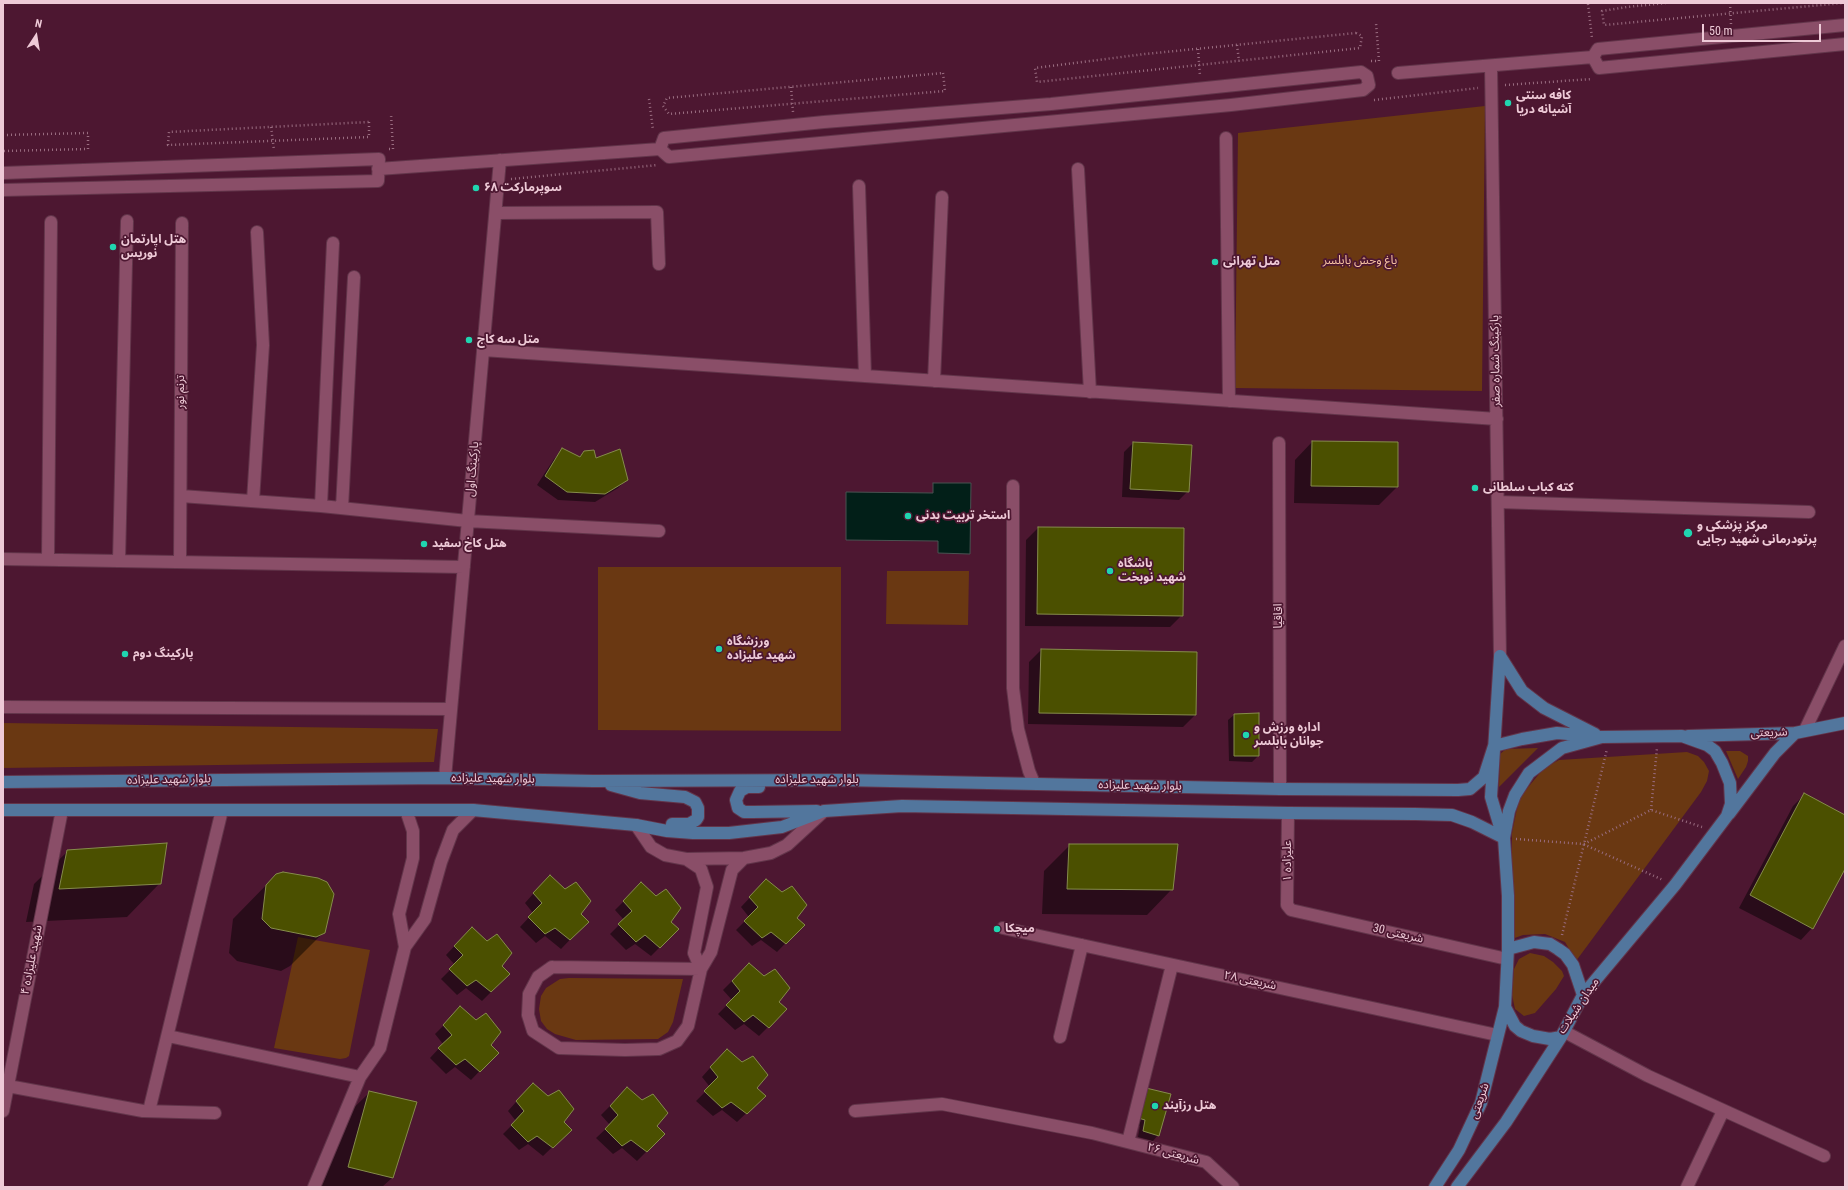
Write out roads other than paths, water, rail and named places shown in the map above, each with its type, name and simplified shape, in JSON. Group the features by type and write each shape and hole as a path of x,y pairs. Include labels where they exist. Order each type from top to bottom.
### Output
{"main road":[{"path":"1500,656 1522,691 1544,708 1606,737"},
{"path":"1500,656 1491,797 1504,838"},
{"path":"1800,731 1845,723"},
{"name":"شریعتی","path":"1682,736 1800,731"},
{"name":"شریعتی","path":"1727,816 1775,753 1800,731"},
{"path":"1494,746 1557,733 1606,737"},
{"name":"میدان شیلات","path":"1682,736 1707,746 1714,751 1722,763 1730,783 1731,804 1727,816 1675,885 1583,995 1563,1034 1550,1039 1532,1036 1521,1031 1515,1026 1505,1007 1508,954 1508,896 1504,838 1509,811 1515,795 1529,773 1562,748 1606,737 1682,736"},
{"name":"بلوار شهید علیزاده","path":"3,782 445,778 593,781 842,780 1280,789 1470,790 1484,777 1494,746"},
{"path":"824,812 744,812 738,808 736,800 740,791 746,787 794,785 842,780"},
{"path":"593,781 640,793 685,797 695,802 698,808 698,817 689,824 636,825"},
{"name":"بلوار شهید علیزاده","path":"3,810 473,810 636,825 667,831 729,833 782,827 824,812 902,806 1452,815 1472,822 1504,838"},
{"path":"1508,954 1534,942 1550,944 1565,954 1573,965 1583,995"},
{"name":"شریعتی","path":"1435,1187 1459,1150 1481,1103 1505,1007"},
{"path":"1458,1187 1506,1122 1563,1034"}],"street":[{"path":"1398,73 1590,58 1598,49 1845,25"},
{"path":"1786,31 1782,37 1782,43 1787,50"},
{"path":"1760,33 1769,42 1768,52"},
{"path":"1590,58 1599,68 1845,44"},
{"name":"پارکینگ شماره صفر","path":"1491,66 1500,656"},
{"path":"378,169 660,149 669,157 1136,114 1363,90 1369,85 1367,76 1361,72 1051,104 824,122 664,138 660,149"},
{"path":"1133,96 1136,114"},
{"path":"824,122 827,143"},
{"path":"1226,138 1229,401"},
{"path":"3,173 379,159 378,181 3,190"},
{"name":"پارکینگ اول","path":"445,778 500,160"},
{"path":"136,168 136,187"},
{"path":"1078,169 1090,392"},
{"path":"860,186 865,376"},
{"path":"934,381 942,197"},
{"path":"496,213 657,212 659,264"},
{"path":"119,561 127,220"},
{"path":"48,560 52,306 51,222"},
{"name":"ترنم نور","path":"180,562 182,223"},
{"path":"253,501 263,345 257,232"},
{"path":"321,506 333,243"},
{"path":"342,508 354,277"},
{"path":"483,350 1497,420"},
{"name":"اقاقیا","path":"1279,443 1280,789"},
{"path":"1013,486 1013,688 1018,729 1029,771 1034,783"},
{"path":"181,496 321,506 468,521 659,531"},
{"path":"1498,502 1809,512"},
{"path":"3,559 464,567"},
{"path":"1800,731 1845,646"},
{"path":"3,707 451,709"},
{"name":"شهید علیزاده ۴","path":"3,1111 62,810"},
{"path":"149,1111 222,810"},
{"path":"405,947 399,914 413,858 413,831 406,810"},
{"path":"314,1187 360,1077 380,1048 405,947 425,919 441,862 453,830 473,810"},
{"path":"636,825 651,848 665,855 686,859 744,858 771,853 787,845 824,812"},
{"name":"علیزاده ۱","path":"1288,813 1289,908"},
{"path":"701,969 552,967 538,977 529,994 528,1015 533,1031 559,1048 659,1050 677,1041 688,1026 701,969 711,952 732,870 744,858"},
{"path":"686,859 701,869 707,887 694,953 701,969"},
{"name":"شریعتی 30","path":"1289,908 1294,911 1508,954"},
{"name":"شریعتی ۲۸","path":"1004,928 1497,1035"},
{"path":"1060,1037 1082,945"},
{"path":"1128,1142 1172,965"},
{"path":"1563,1034 1648,1076 1824,1156"},
{"path":"168,1036 360,1077"},
{"path":"8,1086 149,1111 215,1113"},
{"name":"شریعتی ۲۶","path":"855,1111 942,1104 1092,1133 1206,1162 1233,1187"},
{"path":"1687,1187 1723,1111"}],"place":[{"name":"کافه سنتی آشیانه دریا","path":"1508,103"},
{"name":"سوپرمارکت ۶۸","path":"476,188"},
{"name":"هتل اپارتمان نوريس","path":"113,247"},
{"name":"متل تهرانی","path":"1215,262"},
{"name":"متل سه کاج","path":"469,340"},
{"name":"کته کباب سلطانی","path":"1475,488"},
{"name":"استخر تربیت بدنی","path":"908,516"},
{"name":"مرکز پزشکی و پرتودرمانی شهید رجایی","path":"1688,533"},
{"name":"هتل کاخ سفید","path":"424,544"},
{"name":"باشگاه شهید نوبخت","path":"1110,571"},
{"name":"ورزشگاه شهید علیزاده","path":"719,649"},
{"name":"پارکینگ دوم","path":"125,654"},
{"name":"اداره ورزش و جوانان بابلسر","path":"1246,735"},
{"name":"میچکا","path":"997,929"},
{"name":"هتل رزآیند","path":"1155,1106"}],"park label":[{"name":"باغ وحش بابلسر","path":"1360,261"}]}
